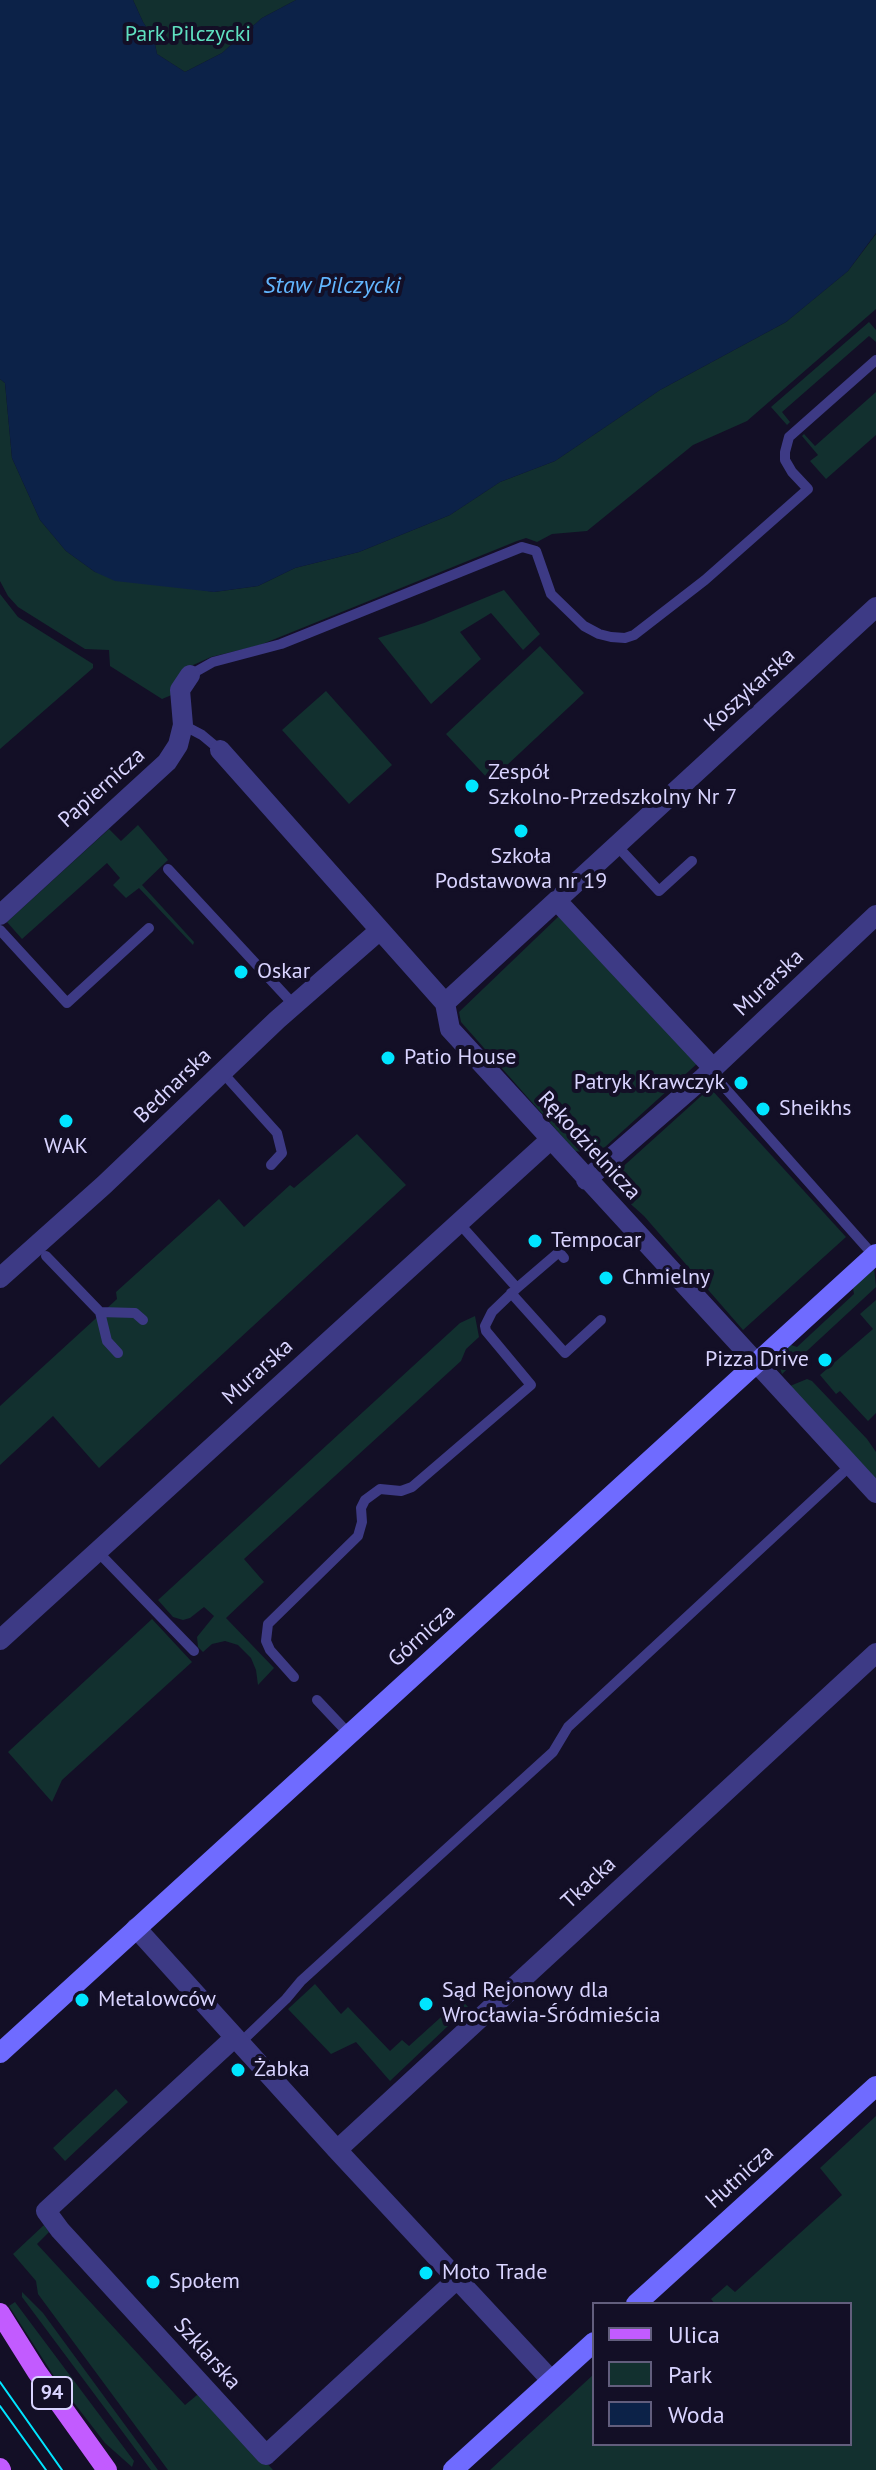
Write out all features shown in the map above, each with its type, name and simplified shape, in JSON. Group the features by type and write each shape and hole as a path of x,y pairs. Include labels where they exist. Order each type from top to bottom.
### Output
{"main road":[{"name":"94","path":"0,2313 37,2372 107,2470"}],"street":[{"name":"Koszykarska","path":"445,1003 876,607"},
{"name":"Papiernicza","path":"0,915 167,762 178,745 183,725 180,690 190,675"},
{"name":"Rękodzielnicza","path":"220,750 445,1003 450,1029 876,1493"},
{"path":"558,902 712,1070"},
{"name":"Murarska","path":"586,1180 712,1070 876,915"},
{"name":"Bednarska","path":"0,1278 104,1185 294,1005 380,930"},
{"name":"Murarska","path":"0,1640 550,1140"},
{"name":"Górnicza","path":"0,2053 757,1363 872,1251"},
{"name":"Tkacka","path":"337,2150 876,1653"},
{"path":"136,1928 236,2041 551,2380"},
{"name":"Szklarska","path":"236,2041 46,2211 266,2455 456,2280"},
{"name":"Hutnicza","path":"638,2302 876,2086"},
{"path":"453,2470 592,2344"}],"lane":[{"path":"190,675 213,662 281,644 522,547 536,551 551,594 584,626 611,637 634,635 705,580 808,489 785,460 789,437 876,360"},
{"path":"183,725 220,750"},
{"path":"618,847 659,891 692,861"},
{"path":"168,869 294,1005"},
{"path":"0,930 67,1003 149,928"},
{"path":"712,1070 872,1251"},
{"path":"222,1072 277,1133 282,1143 282,1153 271,1165"},
{"path":"458,1222 565,1353 601,1320"},
{"path":"294,1677 270,1650 266,1641 268,1624 358,1536 365,1500 380,1489 401,1491 412,1487 531,1385 485,1326 492,1312 514,1290 559,1252 564,1258"},
{"path":"46,1256 100,1312 107,1341 118,1353"},
{"path":"100,1312 135,1313 143,1320"},
{"path":"236,2041 286,1999 301,1981 553,1752 568,1727 851,1465"},
{"path":"98,1552 194,1651"},
{"path":"317,1700 349,1734"}],"green space":[{"name":"Park Pilczycki","path":"133,0 296,0 262,18 222,53 185,72 157,54 154,39"},
{"path":"876,234 876,309 747,421 693,445 587,531 552,534 537,542 526,538 517,541 260,645 211,657 191,666 174,694 162,699 110,666 109,650 85,649 18,607 0,581 0,379 5,383 12,458 40,520 66,551 95,572 214,592 258,586 295,568 359,552 450,515 500,482 555,461 660,390 786,322 848,271"},
{"path":"869,322 876,330 876,342 869,336 782,412 790,422 787,425 771,407"},
{"path":"876,392 876,435 826,479 810,461 818,455 802,436 804,434 815,446"},
{"path":"504,590 540,634 523,650 491,613 460,632 481,659 431,704 378,638"},
{"path":"0,594 18,617 93,664 93,668 0,749"},
{"path":"540,646 584,693 490,781 446,734"},
{"path":"326,691 392,765 349,804 282,730"},
{"path":"138,825 168,860 142,885 194,942 193,945 139,888 126,898 113,885 120,878 107,863 22,939 7,922 109,829 121,841"},
{"path":"559,916 699,1062 605,1147 589,1153 575,1151 461,1022 459,1012"},
{"path":"710,1088 846,1237 743,1330 644,1216 614,1189 617,1172"},
{"path":"357,1134 406,1185 99,1468 53,1416 0,1465 0,1406 117,1299 116,1292 219,1199 244,1227 290,1185 294,1188"},
{"path":"874,1267 876,1287 782,1374 779,1365 784,1351 791,1345 797,1347 854,1294 853,1288"},
{"path":"876,1300 876,1413 868,1421 840,1391 836,1394 820,1375 873,1329 860,1314"},
{"path":"475,1316 479,1337 466,1349 461,1361 244,1559 264,1582 226,1618 274,1668 258,1685 251,1658 238,1645 225,1641 212,1644 203,1652 198,1647 197,1637 214,1616 204,1607 183,1620 173,1617 158,1600 460,1323"},
{"path":"807,1379 876,1452 876,1479 790,1386"},
{"path":"152,1619 192,1662 62,1780 52,1802 8,1752"},
{"path":"315,1984 341,2014 348,2007 390,2051 402,2040 409,2046 461,1999 468,2007 390,2081 356,2042 331,2054 288,2009"},
{"path":"116,2089 128,2102 65,2161 53,2148"},
{"path":"876,2116 876,2470 490,2470 592,2376 592,2446 852,2446 852,2302 713,2302 711,2299 727,2285 735,2292 842,2195 820,2168"},
{"path":"44,2225 49,2232 37,2244 185,2405 202,2391 273,2470 168,2470 38,2294 36,2281 13,2254"},
{"path":"22,2292 43,2313 158,2470 151,2470 22,2297"},
{"path":"15,2302 134,2461 132,2467 105,2443 57,2381 9,2306"}],"water":[{"name":"Staw Pilczycki","path":"0,0 133,0 154,39 157,54 185,72 222,53 262,18 296,0 876,0 876,233 848,271 786,322 660,390 555,461 500,482 450,515 359,552 295,568 258,586 214,592 115,581 95,572 66,551 40,520 12,458 5,383 0,379"}],"tram line":[{"path":"0,2382 62,2470"},
{"path":"0,2406 46,2470"}],"place":[{"name":"Zespół Szkolno-Przedszkolny Nr 7","path":"472,786"},
{"name":"Szkoła Podstawowa nr 19","path":"521,831"},
{"name":"Oskar","path":"241,972"},
{"name":"Patio House","path":"388,1058"},
{"name":"Patryk Krawczyk","path":"741,1083"},
{"name":"Sheikhs","path":"763,1109"},
{"name":"WAK","path":"66,1121"},
{"name":"Tempocar","path":"535,1241"},
{"name":"Chmielny","path":"606,1278"},
{"name":"Pizza Drive","path":"825,1360"},
{"name":"Metalowców","path":"82,2000"},
{"name":"Sąd Rejonowy dla Wrocławia-Śródmieścia","path":"426,2004"},
{"name":"Żabka","path":"238,2070"},
{"name":"Moto Trade","path":"426,2273"},
{"name":"Społem","path":"153,2282"}]}
